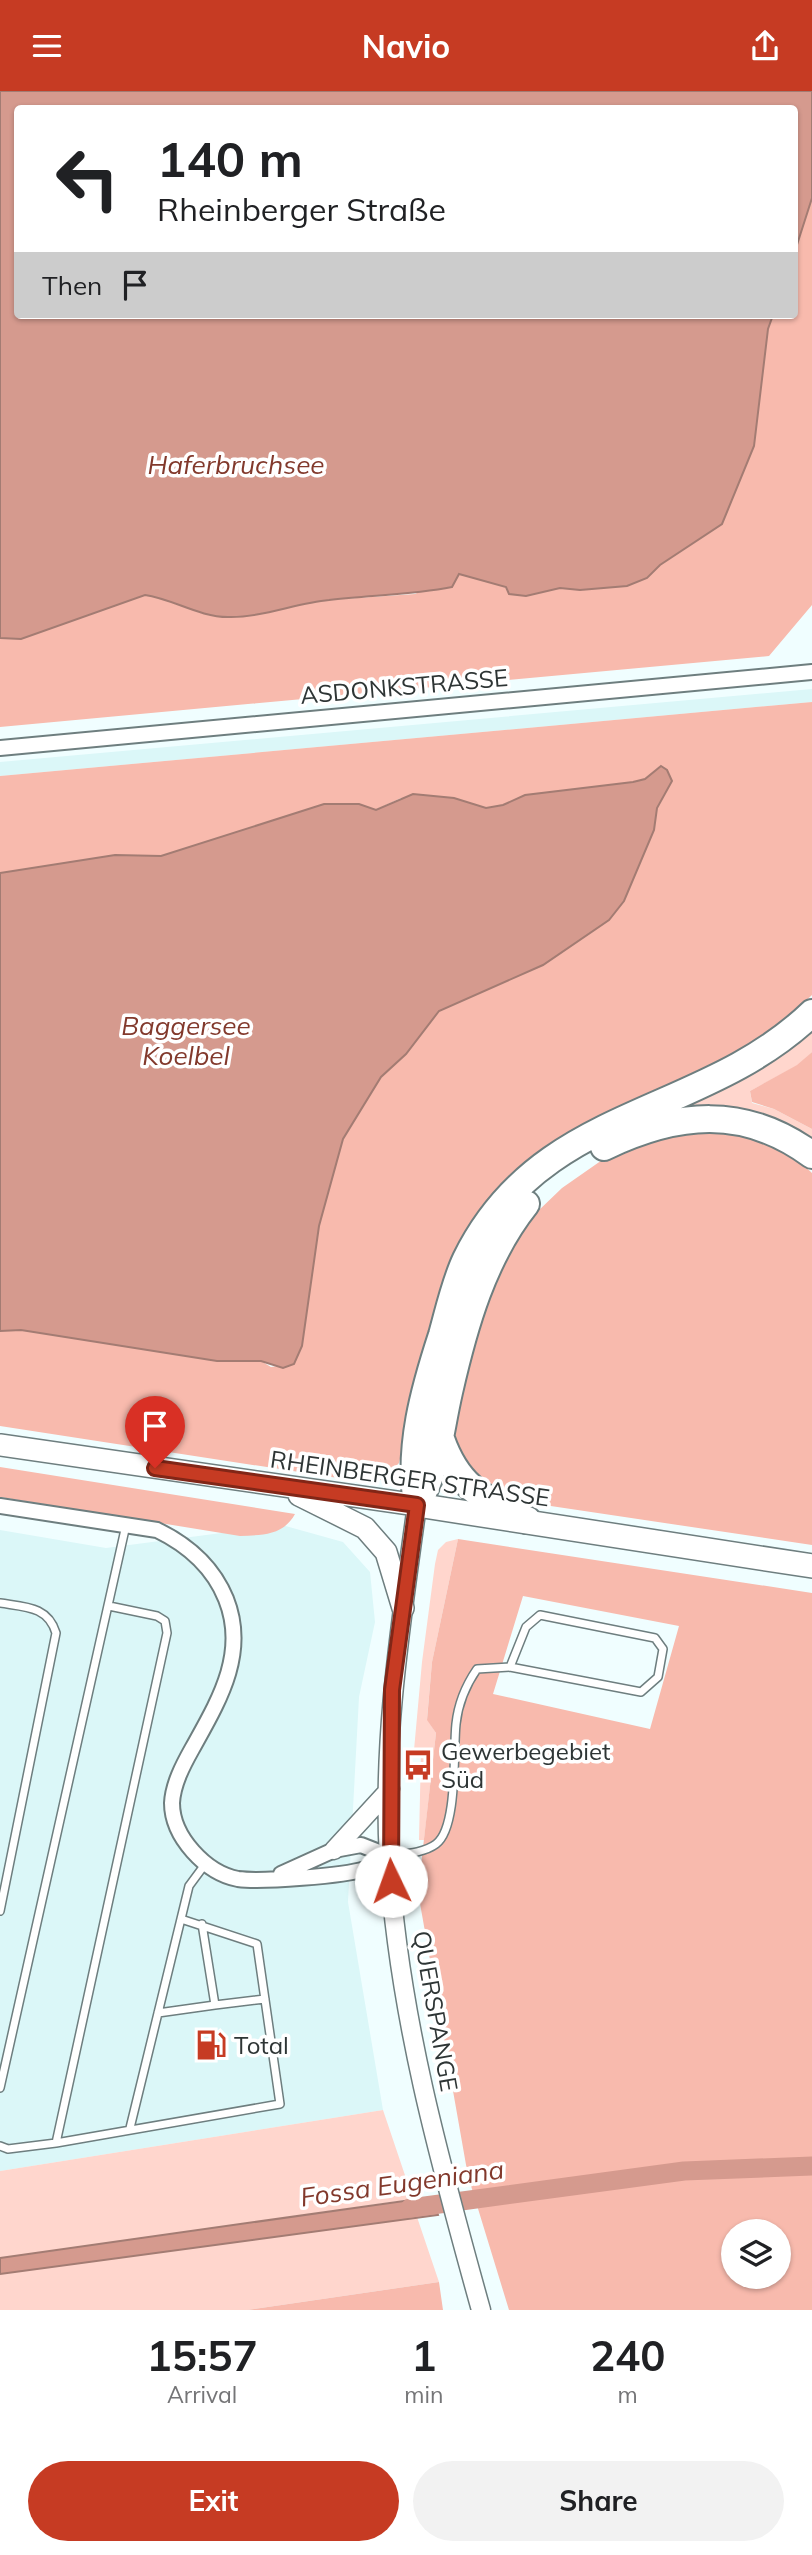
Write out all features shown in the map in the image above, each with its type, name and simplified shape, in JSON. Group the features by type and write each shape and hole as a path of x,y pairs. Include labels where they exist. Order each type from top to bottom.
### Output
{"highway":[{"path":"417,1505 412,1474 421,1414 465,1260 488,1223 534,1170 561,1151 589,1134 716,1079 760,1055 812,1013"},
{"path":"417,1505 433,1476 452,1381 486,1270 505,1230 549,1181 583,1157 626,1137 687,1120 723,1118 744,1121 781,1134 812,1154"},
{"path":"441,1440 449,1460 463,1481 479,1496 527,1520"}],"main road":[{"name":"RHEINBERGER STRASSE","path":"0,1445 527,1520 812,1566"},
{"path":"285,1487 365,1528 386,1552 403,1608"}],"street":[{"name":"ASDONKSTRASSE","path":"0,748 812,672"},
{"name":"QUERSPANGE","path":"417,1505 392,1690 389,1856 398,1956 439,2157 481,2310"},
{"path":"0,1506 157,1530 179,1540 200,1559 220,1586 229,1608 234,1646 231,1667 220,1696 183,1766 172,1804 181,1834 189,1847 206,1863 237,1878 267,1880 365,1869 389,1856"},
{"path":"334,1850 390,1789"},
{"path":"267,1880 334,1850 362,1845 389,1856"}],"lane":[{"path":"0,2088 126,1524"},
{"path":"0,1603 39,1610 51,1619 56,1633 0,1911"},
{"path":"56,2143 167,1633 165,1621 157,1616 109,1606"},
{"path":"389,1856 425,1850 438,1843 449,1826 456,1721 467,1683 477,1669 510,1667 641,1692 659,1678 663,1649 655,1638 540,1615 526,1627 510,1667"},
{"path":"130,2128 189,1886 206,1863"},
{"path":"0,2146 8,2149 56,2143 280,2104 257,1944 181,1919"},
{"path":"202,1924 215,2005"},
{"path":"158,2013 265,1999"}],"shaded area":[{"path":"812,198 812,605 769,656 0,727 0,638 21,639 145,595 165,598 204,614 328,600 415,594 459,574 488,580 525,596 560,588 580,590 647,578 660,565 771,319 798,319 798,242"},
{"path":"812,689 812,702 0,776 0,762"},
{"path":"812,702 812,995 762,1041 697,1075 614,1109 573,1130 539,1153 507,1183 430,1335 399,1463 385,1479 364,1482 0,1426 0,1331 21,1330 217,1361 261,1361 271,1367 294,1364 302,1346 319,1226 343,1139 381,1077 406,1054 439,1011 543,965 609,920 624,901 654,830 657,808 672,781 660,766 645,779 633,782 525,795 503,805 485,808 454,798 401,798 375,810 359,804 324,804 161,856 115,855 0,873 0,776"},
{"path":"812,1024 812,1052 798,1065 750,1091 752,1103 774,1109 812,1129 812,1148 647,1122"},
{"path":"812,1052 812,1129 774,1109 752,1102 750,1091 797,1065"},
{"path":"721,1131 781,1150 812,1173 812,1545 524,1502 489,1491 454,1451 451,1437 488,1290 512,1242 562,1188 605,1158 671,1135"},
{"path":"0,1467 295,1514 284,1527 271,1533 240,1536 0,1497"},
{"path":"282,1525 343,1542 370,1572 375,1622 359,1697 348,1902 383,2110 0,2171 0,1530 106,1548"},
{"path":"458,1539 432,1662 427,1719 436,1733 424,1840 419,1840 421,1751 414,1750 422,1662 438,1550 446,1542"},
{"path":"458,1539 812,1593 812,2310 509,2310 468,2176 418,1892 436,1733 427,1720 432,1662","holes":["523,1596 679,1626 650,1729 493,1694"]},
{"path":"383,2110 413,2199 0,2258 0,2171"},
{"path":"417,2217 439,2282 247,2310 0,2310 0,2274"},
{"path":"439,2282 443,2310 247,2310"}],"water":[{"name":"Haferbruchsee","path":"0,91 812,91 812,198 798,242 798,105 14,105 14,319 772,319 768,329 754,446 722,524 660,565 647,578 627,586 580,590 560,588 526,596 509,594 506,587 459,574 452,587 344,598 240,617 207,614 145,595 21,639 0,638"},
{"name":"Baggersee Koelbel","path":"661,766 667,770 672,781 657,808 654,830 624,901 609,920 543,965 439,1011 406,1054 381,1077 343,1139 319,1226 302,1346 294,1364 283,1368 261,1361 217,1361 21,1330 0,1331 0,873 115,855 161,856 324,804 359,804 376,810 413,794 454,798 486,808 503,805 525,795 633,782 645,779"},
{"path":"432,2197 438,2215 0,2274 0,2258"}],"waterway":[{"name":"Fossa Eugeniana","path":"410,2208 684,2171 812,2166"}],"place":[{"name":"Gewerbegebiet Süd","path":"418,1765"},
{"name":"Total","path":"211,2045"}],"route":[{"path":"155,1468 417,1505 392,1690 389,1856 391,1881"}]}
